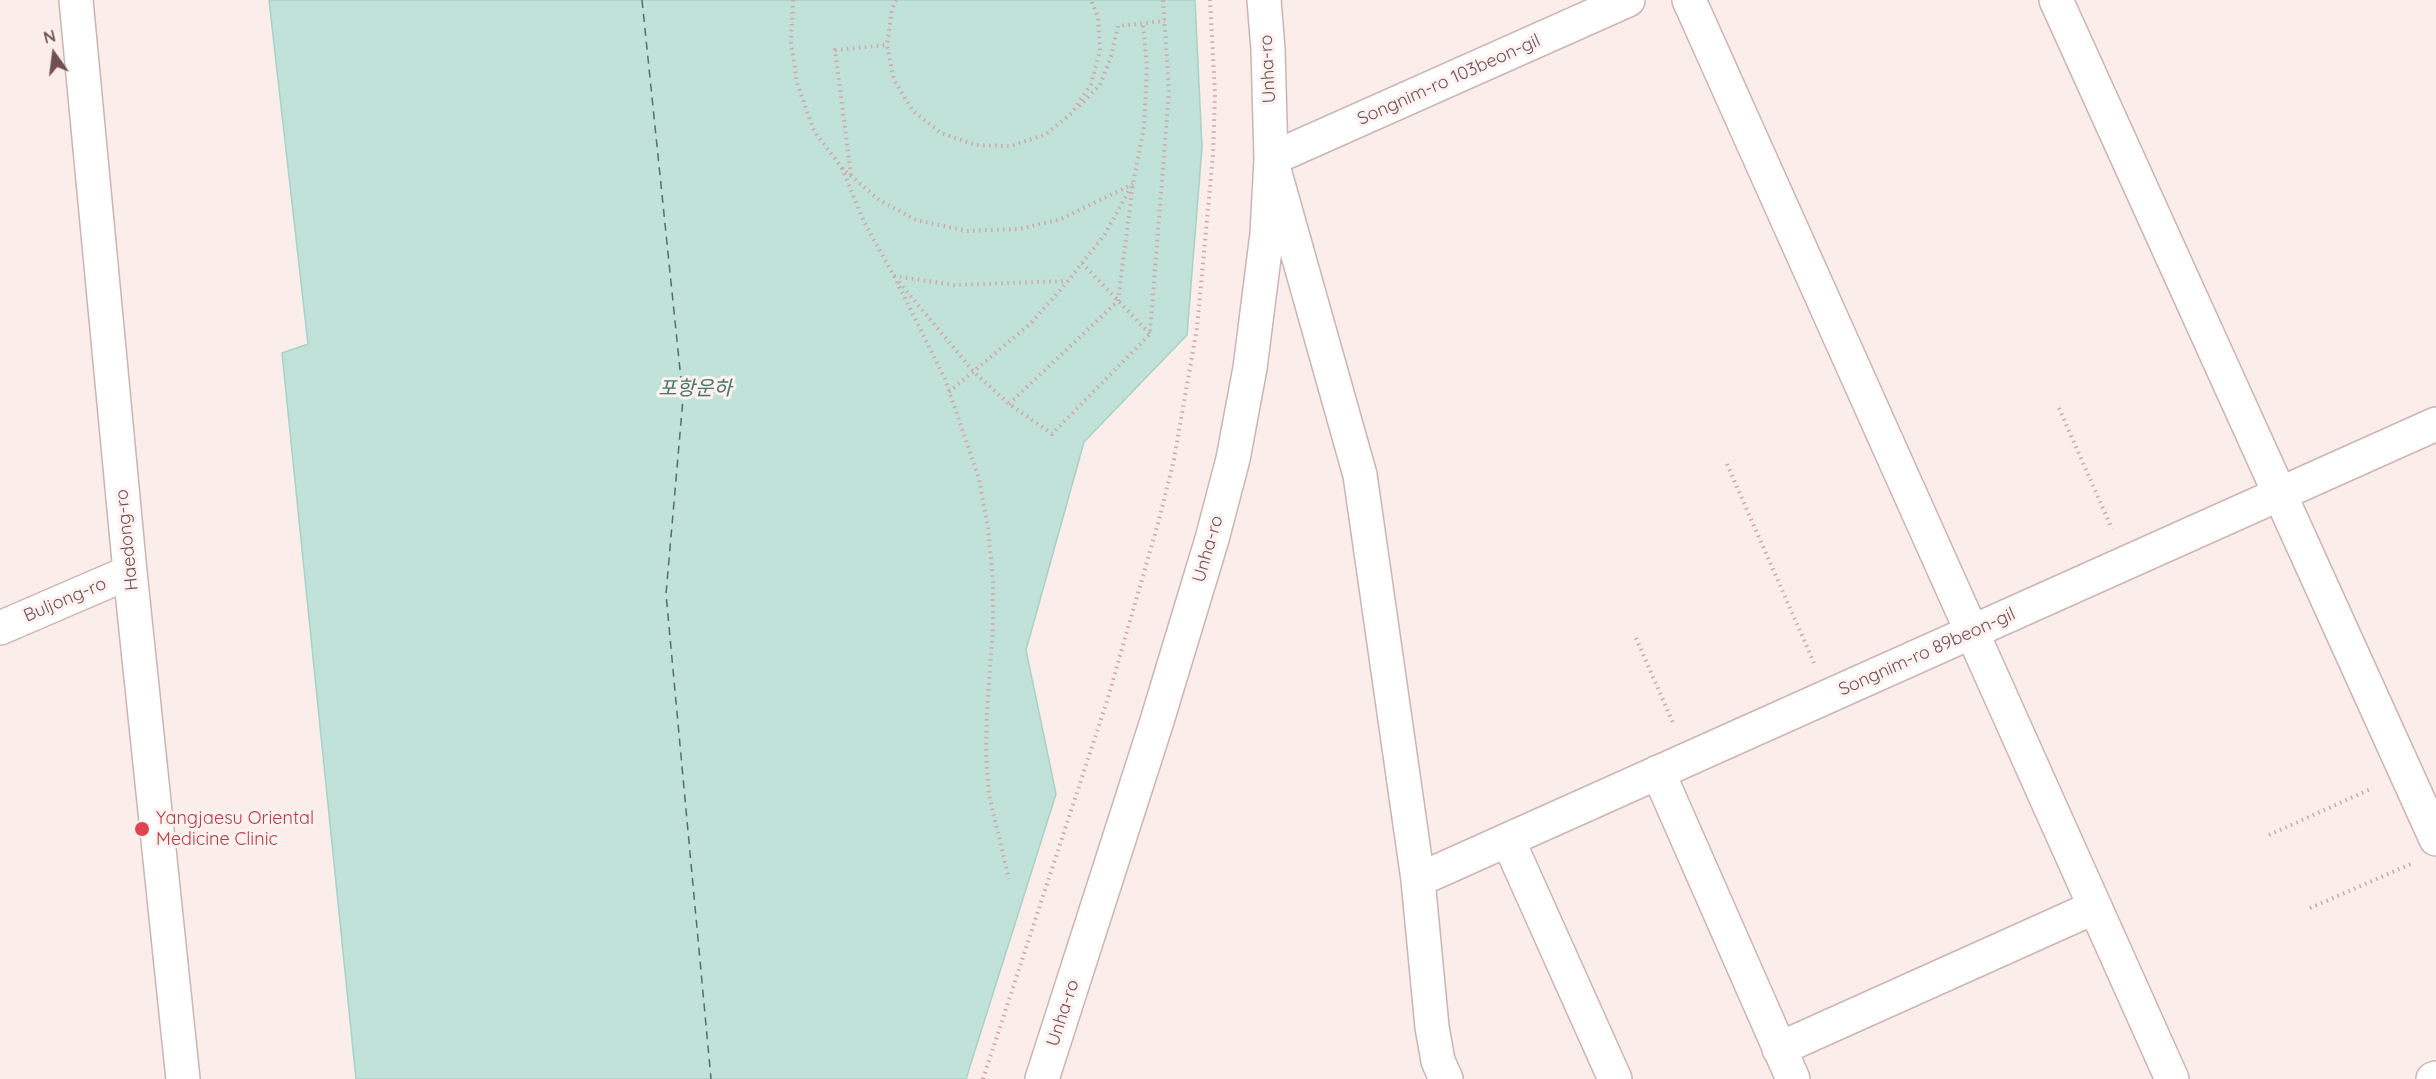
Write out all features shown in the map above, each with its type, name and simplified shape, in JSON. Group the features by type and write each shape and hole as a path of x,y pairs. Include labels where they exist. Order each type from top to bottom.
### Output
{"street":[{"name":"Haedong-ro","path":"76,0 130,572 183,1079"},
{"name":"Unha-ro","path":"1042,1079 1157,721 1212,538 1233,459 1261,294 1271,159 1268,49 1264,0"},
{"name":"Songnim-ro 103beon-gil","path":"1271,159 1628,0"},
{"path":"1689,0 2172,1079"},
{"path":"2056,0 2406,773 2426,850"},
{"path":"1271,159 1360,475 1418,880 1432,1027 1438,1061 1446,1079"},
{"name":"Songnim-ro 89beon-gil","path":"1418,880 2436,424"},
{"name":"Buljong-ro","path":"0,628 130,572"},
{"path":"1658,772 1793,1079"},
{"path":"1508,840 1615,1079"},
{"path":"1779,1049 2096,907"}],"path":[{"path":"793,0 791,42 797,83 814,131 842,168 879,200 916,220 967,231 1019,230 1061,219 1133,184"},
{"path":"896,0 891,9 887,45 894,80 913,111 941,134 975,146 1011,146 1046,134 1072,113 1100,85 1110,60 1118,26 1165,21"},
{"path":"1072,113 1092,84 1100,51 1098,17 1091,0"},
{"path":"894,276 974,372 1009,404 1052,434 1150,334 1168,91 1163,0"},
{"path":"983,1079 1107,701 1159,520 1174,459 1197,328 1213,155 1215,94 1210,0"},
{"path":"1009,404 1118,301 1133,184 1144,127 1147,67 1143,24"},
{"path":"851,176 835,50 887,45"},
{"path":"842,168 864,222 894,276 945,379 979,479 988,528 993,580 993,628 986,754 989,795 1009,879"},
{"path":"949,392 1030,324 1105,234 1133,184"},
{"path":"1082,263 1150,334"},
{"path":"894,276 954,285 1068,281"},
{"path":"2059,408 2126,563"},
{"path":"1727,464 1829,696"},
{"path":"1636,638 1688,759"},
{"path":"2269,835 2406,773"},
{"path":"2310,908 2426,850"}],"water":[{"name":"포항운하","path":"269,0 1195,0 1202,147 1187,335 1084,442 1026,650 1056,794 966,1079 356,1079 282,353 308,344"}],"ferry route":[{"path":"642,0 683,399 666,594 711,1079"}],"place":[{"name":"Yangjaesu Oriental Medicine Clinic","path":"142,829"}]}
